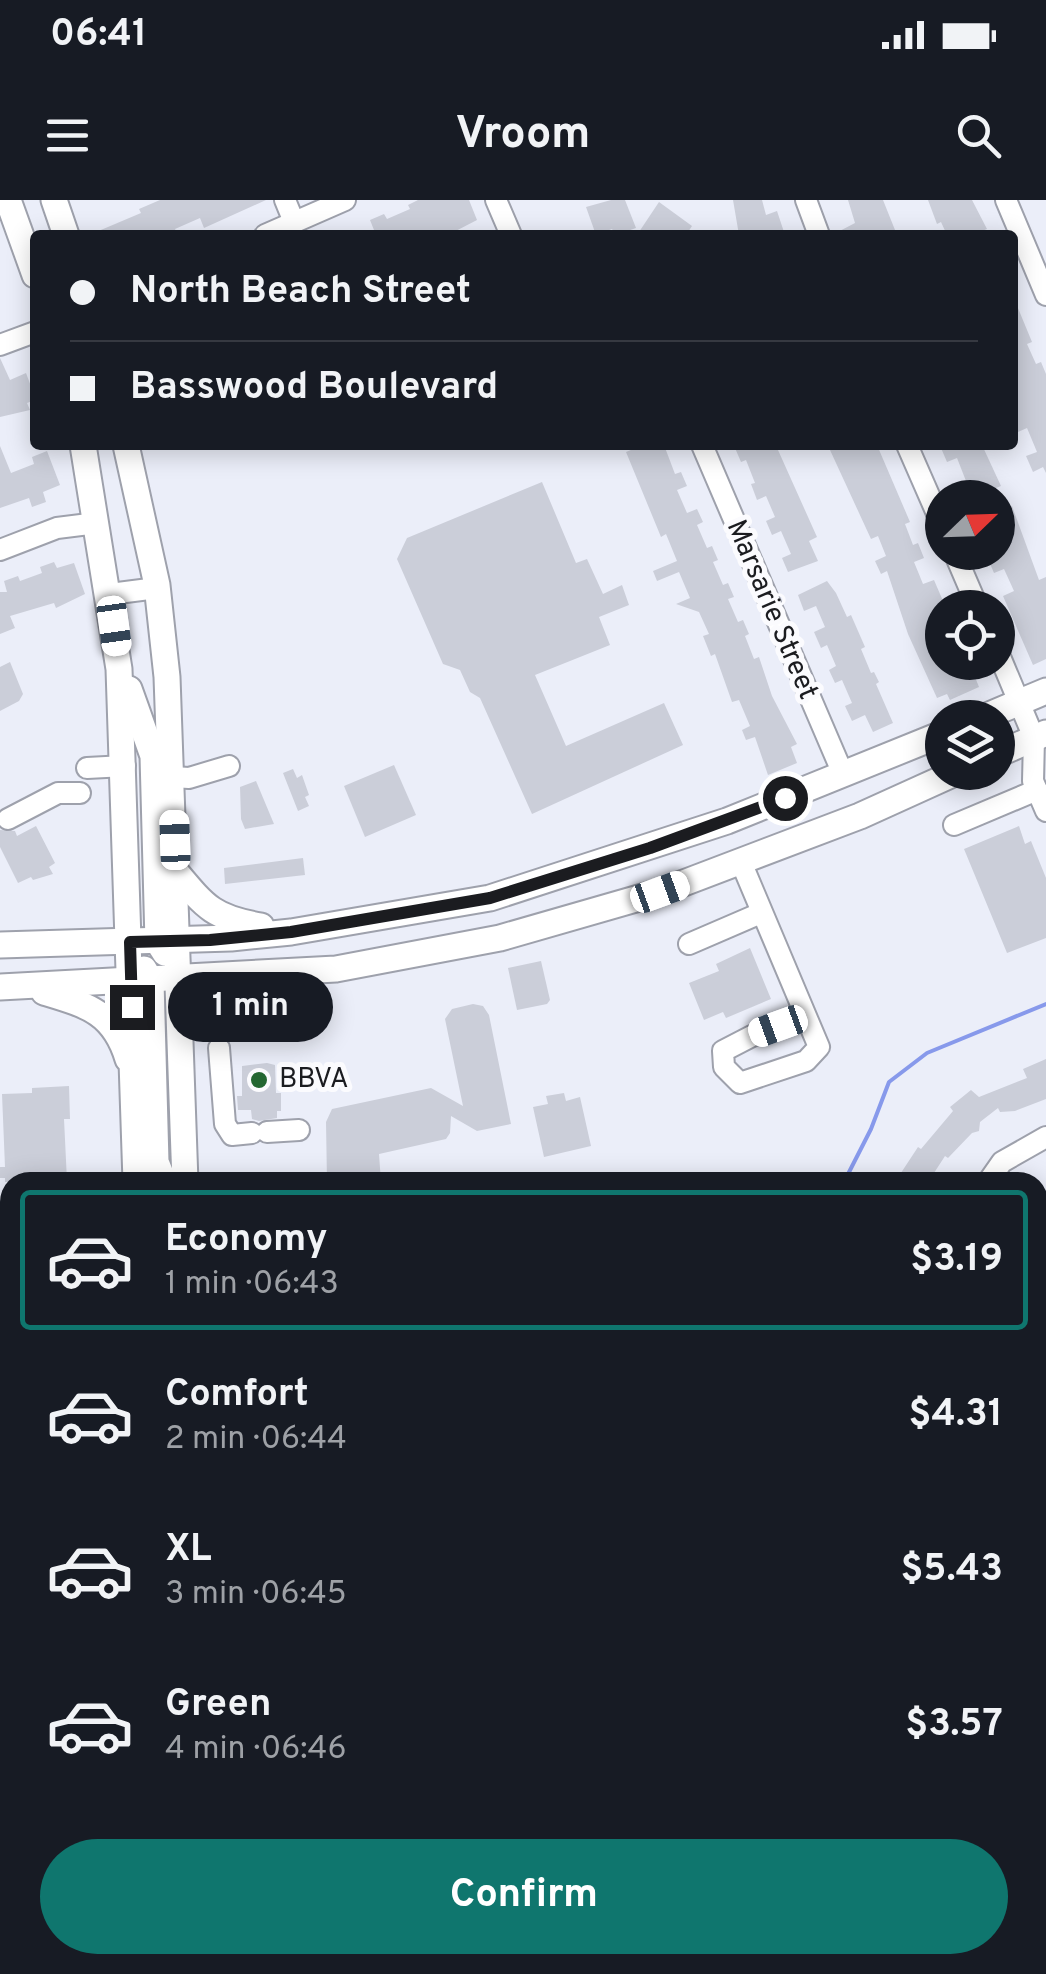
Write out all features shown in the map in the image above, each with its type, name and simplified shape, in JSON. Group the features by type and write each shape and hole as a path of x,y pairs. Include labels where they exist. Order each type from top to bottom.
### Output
{"main road":[{"path":"8,200 30,261"},
{"path":"54,200 64,230"},
{"path":"84,450 118,658 130,942 141,981 160,1172"},
{"path":"127,450 157,588 167,677 176,872 168,941"},
{"path":"118,658 153,756 168,941 179,980 185,1172"},
{"path":"1015,704 1046,691"},
{"path":"1015,746 1040,735"},
{"path":"0,945 168,941 291,932 490,898 650,848 925,741"},
{"path":"12,987 336,970 500,938 660,892 860,816 925,787"},
{"path":"176,872 199,899 227,920 291,932"},
{"path":"422,909 428,952"},
{"path":"136,1172 133,1077 141,981"},
{"path":"12,987 82,1004 102,1015 123,1041 133,1077"}],"street":[{"path":"285,200 294,222"},
{"path":"276,230 345,200"},
{"path":"496,200 509,230"},
{"path":"806,200 817,230"},
{"path":"1006,200 1046,295"},
{"path":"0,345 30,334"},
{"name":"Marsarie Street","path":"704,450 843,774"},
{"path":"909,450 925,486"},
{"path":"0,550 57,528 97,523"},
{"path":"110,594 157,588"},
{"path":"1010,680 1040,735 1033,781 1046,811"},
{"path":"88,768 125,766"},
{"path":"173,777 189,778 229,766"},
{"path":"954,825 1037,790"},
{"path":"8,819 58,793 80,793"},
{"path":"740,862 806,1016"},
{"path":"688,944 761,914"},
{"path":"220,1048 224,1124 232,1135 299,1130"},
{"path":"995,1172 1002,1162 1046,1137"}],"building":[{"path":"160,200 266,200 204,228 200,218 176,230 101,230 141,213 139,209"},
{"path":"418,200 469,200 477,220 458,230 374,230 370,220 384,214 387,219 410,209 408,205"},
{"path":"625,200 636,228 594,230 586,207"},
{"path":"733,200 762,200 766,215 777,211 783,230 738,230"},
{"path":"848,200 883,200 895,230 842,230 855,223"},
{"path":"928,200 972,200 987,229 945,230 941,222 937,224"},
{"path":"659,202 692,226 689,230 640,230"},
{"path":"1018,308 1032,342 1027,344 1036,364 1041,362 1046,374 1046,473 1043,467 1033,472 1026,456 1037,452 1027,428 1018,432"},
{"path":"0,358 10,380 26,373 30,410 0,417"},
{"path":"0,446 11,473 34,464 32,457 47,451 60,485 43,492 46,502 32,507 29,498 0,508"},
{"path":"666,450 675,474 681,472 687,486 677,490 687,513 697,509 703,522 697,525 707,548 712,546 718,560 713,562 723,585 728,583 734,597 728,599 738,622 743,620 754,659 759,657 772,696 797,744 791,747 797,763 768,775 755,737 746,740 742,730 750,726 739,700 732,702 715,654 711,656 703,636 709,634 699,612 676,604 690,598 679,572 657,581 653,571 677,561 666,534 661,537 626,452"},
{"path":"736,450 778,450 817,537 809,541 818,561 788,572 782,558 791,554 781,531 772,535 766,521 775,517 766,496 757,500 746,460 741,462"},
{"path":"830,450 879,450 910,522 905,524 913,545 918,543 924,558 914,562 923,584 934,580 938,590 925,590 925,672 887,571 881,574 875,561 886,556 878,536 871,539"},
{"path":"942,450 984,450 998,480 966,480 957,458 947,462"},
{"path":"542,482 576,563 587,559 603,594 622,585 629,605 599,617 610,645 535,675 566,746 664,703 683,745 532,814 480,698 470,692 460,670 443,664 397,559 407,538"},
{"path":"1015,514 1039,580 1046,577 1046,659 1033,665 1015,624 1014,590 1004,570 1015,570"},
{"path":"54,562 57,568 74,563 85,594 56,608 54,603 10,616 15,628 0,634 0,592 7,592 4,581 18,576 20,581 42,573 40,567"},
{"path":"827,581 847,617 851,615 865,647 861,649 879,682 876,684 893,723 873,732 865,715 852,721 845,706 852,703 842,680 835,683 829,670 836,666 827,645 821,648 814,632 825,627 816,606 804,611 798,595"},
{"path":"10,662 23,694 19,701 0,711 0,667"},
{"path":"929,680 976,680 979,687 950,700 947,694 937,698"},
{"path":"394,765 416,815 365,837 344,786"},
{"path":"293,769 297,778 302,775 309,795 305,797 309,806 298,811 283,773"},
{"path":"256,781 274,824 245,829 240,787"},
{"path":"36,826 55,863 49,867 53,874 18,883 0,847 0,830 15,831 17,836"},
{"path":"1019,826 1025,844 1031,841 1046,878 1046,938 1007,953 964,849"},
{"path":"303,858 305,875 225,884 224,868"},
{"path":"750,948 771,999 726,1018 723,1012 704,1020 689,983 719,971 716,964"},
{"path":"541,961 550,1000 517,1010 508,968"},
{"path":"473,1004 483,1006 489,1015 511,1124 477,1131 451,1116 446,1139 379,1154 380,1172 327,1172 326,1122 332,1109 431,1088 463,1106 445,1019 452,1009"},
{"path":"1046,1059 1046,1099 1015,1111 1000,1112 998,1108 980,1122 979,1131 972,1133 948,1158 945,1156 935,1172 902,1172 918,1147 921,1149 953,1111 950,1107 971,1090 979,1097 1027,1078 1023,1069"},
{"name":"BBVA","path":"275,1065 281,1111 277,1111 277,1118 259,1121 252,1119 251,1110 238,1110 237,1096 242,1096 242,1066"},
{"path":"69,1086 70,1119 64,1119 67,1172 0,1172 0,1167 5,1167 2,1094 32,1093 32,1088"},
{"path":"564,1093 566,1101 580,1097 591,1146 544,1157 533,1107 548,1104 546,1096"}],"waterway":[{"path":"849,1172 889,1082 927,1053 1046,1004"}],"place":[{"name":"BBVA","path":"259,1080"}],"route":[{"path":"132,1007 130,942 291,932 490,898 650,848 785,798"}]}
